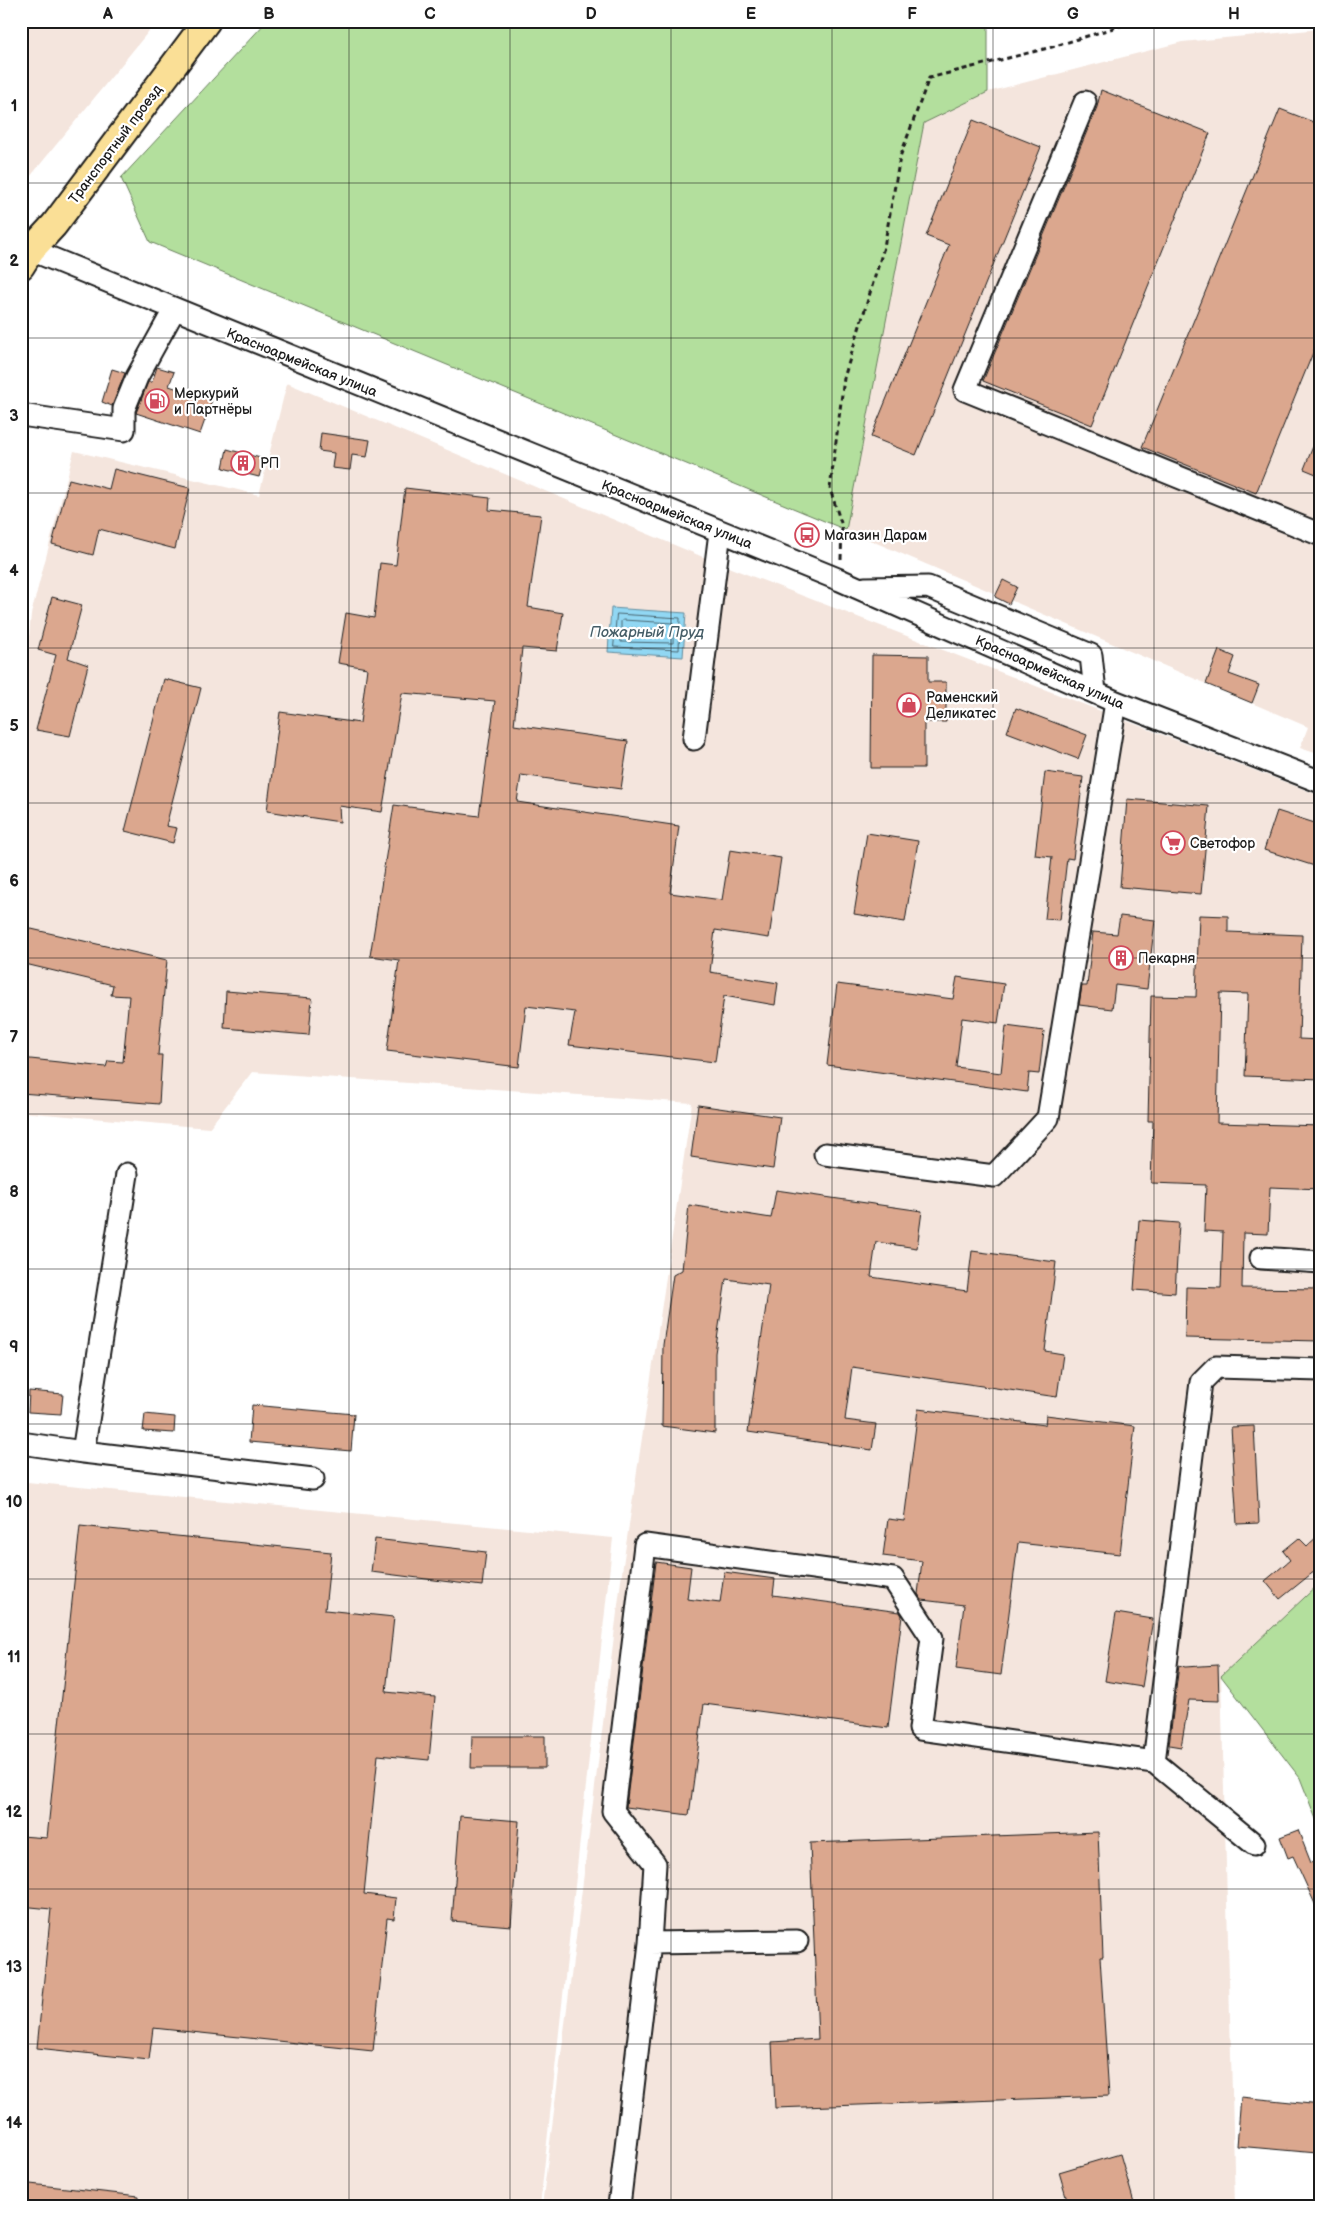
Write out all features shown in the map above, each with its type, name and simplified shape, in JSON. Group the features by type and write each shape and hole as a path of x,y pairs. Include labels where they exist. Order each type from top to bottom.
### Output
{"main road":[{"name":"Транспортный проезд","path":"25,254 54,225 207,21"}],"street":[{"path":"1085,102 964,390 1321,534"},
{"name":"Красноармейская улица","path":"25,254 174,310 849,584 1116,702 1321,782"},
{"path":"21,415 124,430 124,409 137,377 174,310"},
{"path":"694,739 720,532"},
{"path":"849,584 928,587 1091,655 1095,692"},
{"path":"825,1154 994,1176 1048,1118 1116,702"},
{"path":"83,1452 126,1174"},
{"path":"1261,1258 1321,1262"},
{"path":"1154,1762 1200,1382 1216,1368 1321,1370"},
{"path":"21,1443 83,1452 313,1478"},
{"path":"618,2206 650,1943 656,1864 613,1811 645,1545 893,1578 932,1638 920,1728 1154,1762 1254,1844"},
{"path":"650,1943 797,1941"}],"path":[{"path":"849,584 842,526 830,489 844,378 884,247 900,157 930,78 1052,47 1136,21"}],"shaded area":[{"path":"21,21 157,21 25,183 21,181"},
{"path":"1321,29 1321,755 1300,748 1308,727 846,530 924,123 988,92 1182,42"},
{"path":"287,383 715,562 1321,796 1321,1586 1233,1673 1221,1676 1235,2206 542,2206 623,1565 692,1103 252,1072 209,1128 21,1112 21,728 31,614 74,451 259,495"},
{"path":"27,1482 613,1538 540,2206 21,2206 21,1488"}],"green space":[{"path":"267,21 988,21 988,92 924,123 846,530 150,242 121,178"},
{"path":"1321,1582 1321,1832 1300,1778 1221,1676"}],"water":[{"name":"Пожарный Пруд","path":"611,608 686,613 683,657 608,652"}],"building":[{"path":"1101,90 1210,133 1092,425 983,381 1097,107"},
{"path":"1280,109 1321,125 1321,333 1256,493 1142,447"},
{"path":"973,120 1041,147 916,455 871,437 949,245 926,236"},
{"name":"Меркурий и Партнёры","path":"157,367 174,372 169,386 212,400 200,434 136,413 148,382 152,382"},
{"path":"112,369 125,373 112,406 102,402"},
{"path":"1321,429 1321,476 1304,469"},
{"path":"321,433 370,440 367,457 352,455 350,470 332,468 334,453 319,451"},
{"name":"РП","path":"227,449 264,459 259,477 223,468"},
{"path":"114,469 190,488 175,549 99,529 93,555 52,544 69,479 109,489"},
{"path":"405,488 490,498 489,510 541,515 528,607 563,613 557,651 522,648 514,725 628,741 621,789 521,775 517,802 679,826 670,893 722,900 730,850 781,858 769,938 715,930 710,972 778,983 775,1005 724,996 715,1062 569,1045 575,1012 526,1006 519,1067 387,1051 399,960 370,956 394,805 479,816 495,701 402,693 382,812 339,806 340,822 267,811 280,712 360,723 367,668 338,663 346,613 374,618 380,563 396,565"},
{"path":"1003,580 1017,587 1009,604 995,597"},
{"path":"52,597 82,605 68,658 88,665 70,736 36,730 56,655 38,650"},
{"path":"1219,650 1235,657 1229,674 1259,685 1252,703 1206,684"},
{"path":"872,655 928,656 928,682 946,682 946,722 924,722 924,768 871,768"},
{"path":"164,679 201,688 166,826 177,828 173,843 125,831"},
{"path":"1016,708 1087,735 1078,759 1007,732"},
{"path":"1045,772 1083,777 1073,859 1067,858 1060,920 1045,919 1052,857 1035,855"},
{"path":"1127,799 1209,806 1201,894 1120,887"},
{"path":"1277,811 1321,825 1321,868 1264,850"},
{"path":"867,833 918,841 905,922 854,914"},
{"path":"1199,915 1228,916 1228,932 1302,935 1299,1039 1321,1040 1321,1079 1245,1076 1248,994 1220,993 1217,1123 1321,1126 1321,1189 1270,1187 1268,1234 1243,1233 1242,1288 1321,1289 1321,1341 1185,1338 1186,1287 1221,1288 1223,1232 1204,1231 1206,1185 1151,1183 1153,1121 1148,1121 1151,996 1196,997"},
{"name":"Пекарня","path":"1120,916 1155,920 1147,989 1115,985 1112,1009 1079,1005 1082,986 1087,986 1093,932 1117,934"},
{"path":"27,928 167,960 158,1055 162,1055 159,1104 21,1093 21,1058 106,1067 108,1061 123,1062 129,996 111,995 113,985 21,963 21,954"},
{"path":"957,977 1004,984 998,1023 962,1018 956,1067 1001,1073 1006,1026 1044,1031 1039,1074 1029,1073 1027,1092 827,1065 837,984 953,999"},
{"path":"226,991 312,998 309,1035 224,1028"},
{"path":"698,1105 780,1117 773,1169 691,1157"},
{"path":"776,1190 922,1211 917,1248 876,1242 871,1277 967,1291 972,1251 1056,1262 1045,1351 1063,1354 1057,1397 852,1367 845,1420 876,1424 872,1450 748,1432 769,1285 726,1279 715,1353 715,1433 662,1426 663,1345 673,1275 682,1270 689,1205 771,1218"},
{"path":"1139,1220 1179,1223 1175,1293 1134,1290"},
{"path":"29,1391 63,1394 61,1414 28,1412"},
{"path":"252,1405 354,1414 351,1451 249,1442"},
{"path":"918,1409 1045,1425 1046,1415 1135,1426 1120,1554 1018,1543 1001,1675 956,1669 964,1605 922,1600 918,1594 922,1561 883,1556 888,1519 904,1521"},
{"path":"145,1414 175,1417 174,1433 143,1431"},
{"path":"1254,1426 1259,1523 1237,1524 1231,1427"},
{"path":"80,1526 331,1552 325,1610 394,1617 386,1692 435,1697 429,1760 378,1755 364,1894 396,1898 394,1919 387,1918 373,2051 153,2028 149,2060 37,2048 51,1909 21,1906 21,1836 47,1838"},
{"path":"1321,1533 1321,1566 1280,1599 1265,1581 1290,1560 1283,1551 1299,1538 1307,1546"},
{"path":"375,1539 486,1552 482,1586 371,1572"},
{"path":"656,1562 691,1567 687,1599 720,1603 724,1572 775,1579 773,1595 900,1612 902,1616 888,1728 704,1704 689,1815 626,1807"},
{"path":"1116,1613 1153,1619 1142,1687 1105,1681"},
{"path":"1179,1665 1185,1667 1218,1665 1219,1701 1189,1700 1181,1747 1169,1745"},
{"path":"472,1736 545,1736 545,1768 471,1768"},
{"path":"460,1816 519,1821 511,1926 452,1921"},
{"path":"1298,1830 1311,1863 1313,1862 1321,1879 1321,1917 1293,1856 1288,1858 1280,1837"},
{"path":"1098,1832 1103,1957 1100,1957 1109,2096 775,2108 772,2042 818,2039 810,1843"},
{"path":"1241,2097 1321,2105 1317,2153 1237,2146"},
{"path":"1120,2154 1135,2206 1069,2206 1059,2172"},
{"path":"21,2183 139,2196 139,2206 21,2206"}],"place":[{"name":"Меркурий и Партнёры","path":"157,401"},
{"name":"РП","path":"243,463"},
{"name":"Магазин Дарам","path":"807,535"},
{"name":"Раменский Деликатес","path":"909,705"},
{"name":"Светофор","path":"1173,843"},
{"name":"Пекарня","path":"1121,958"}]}
